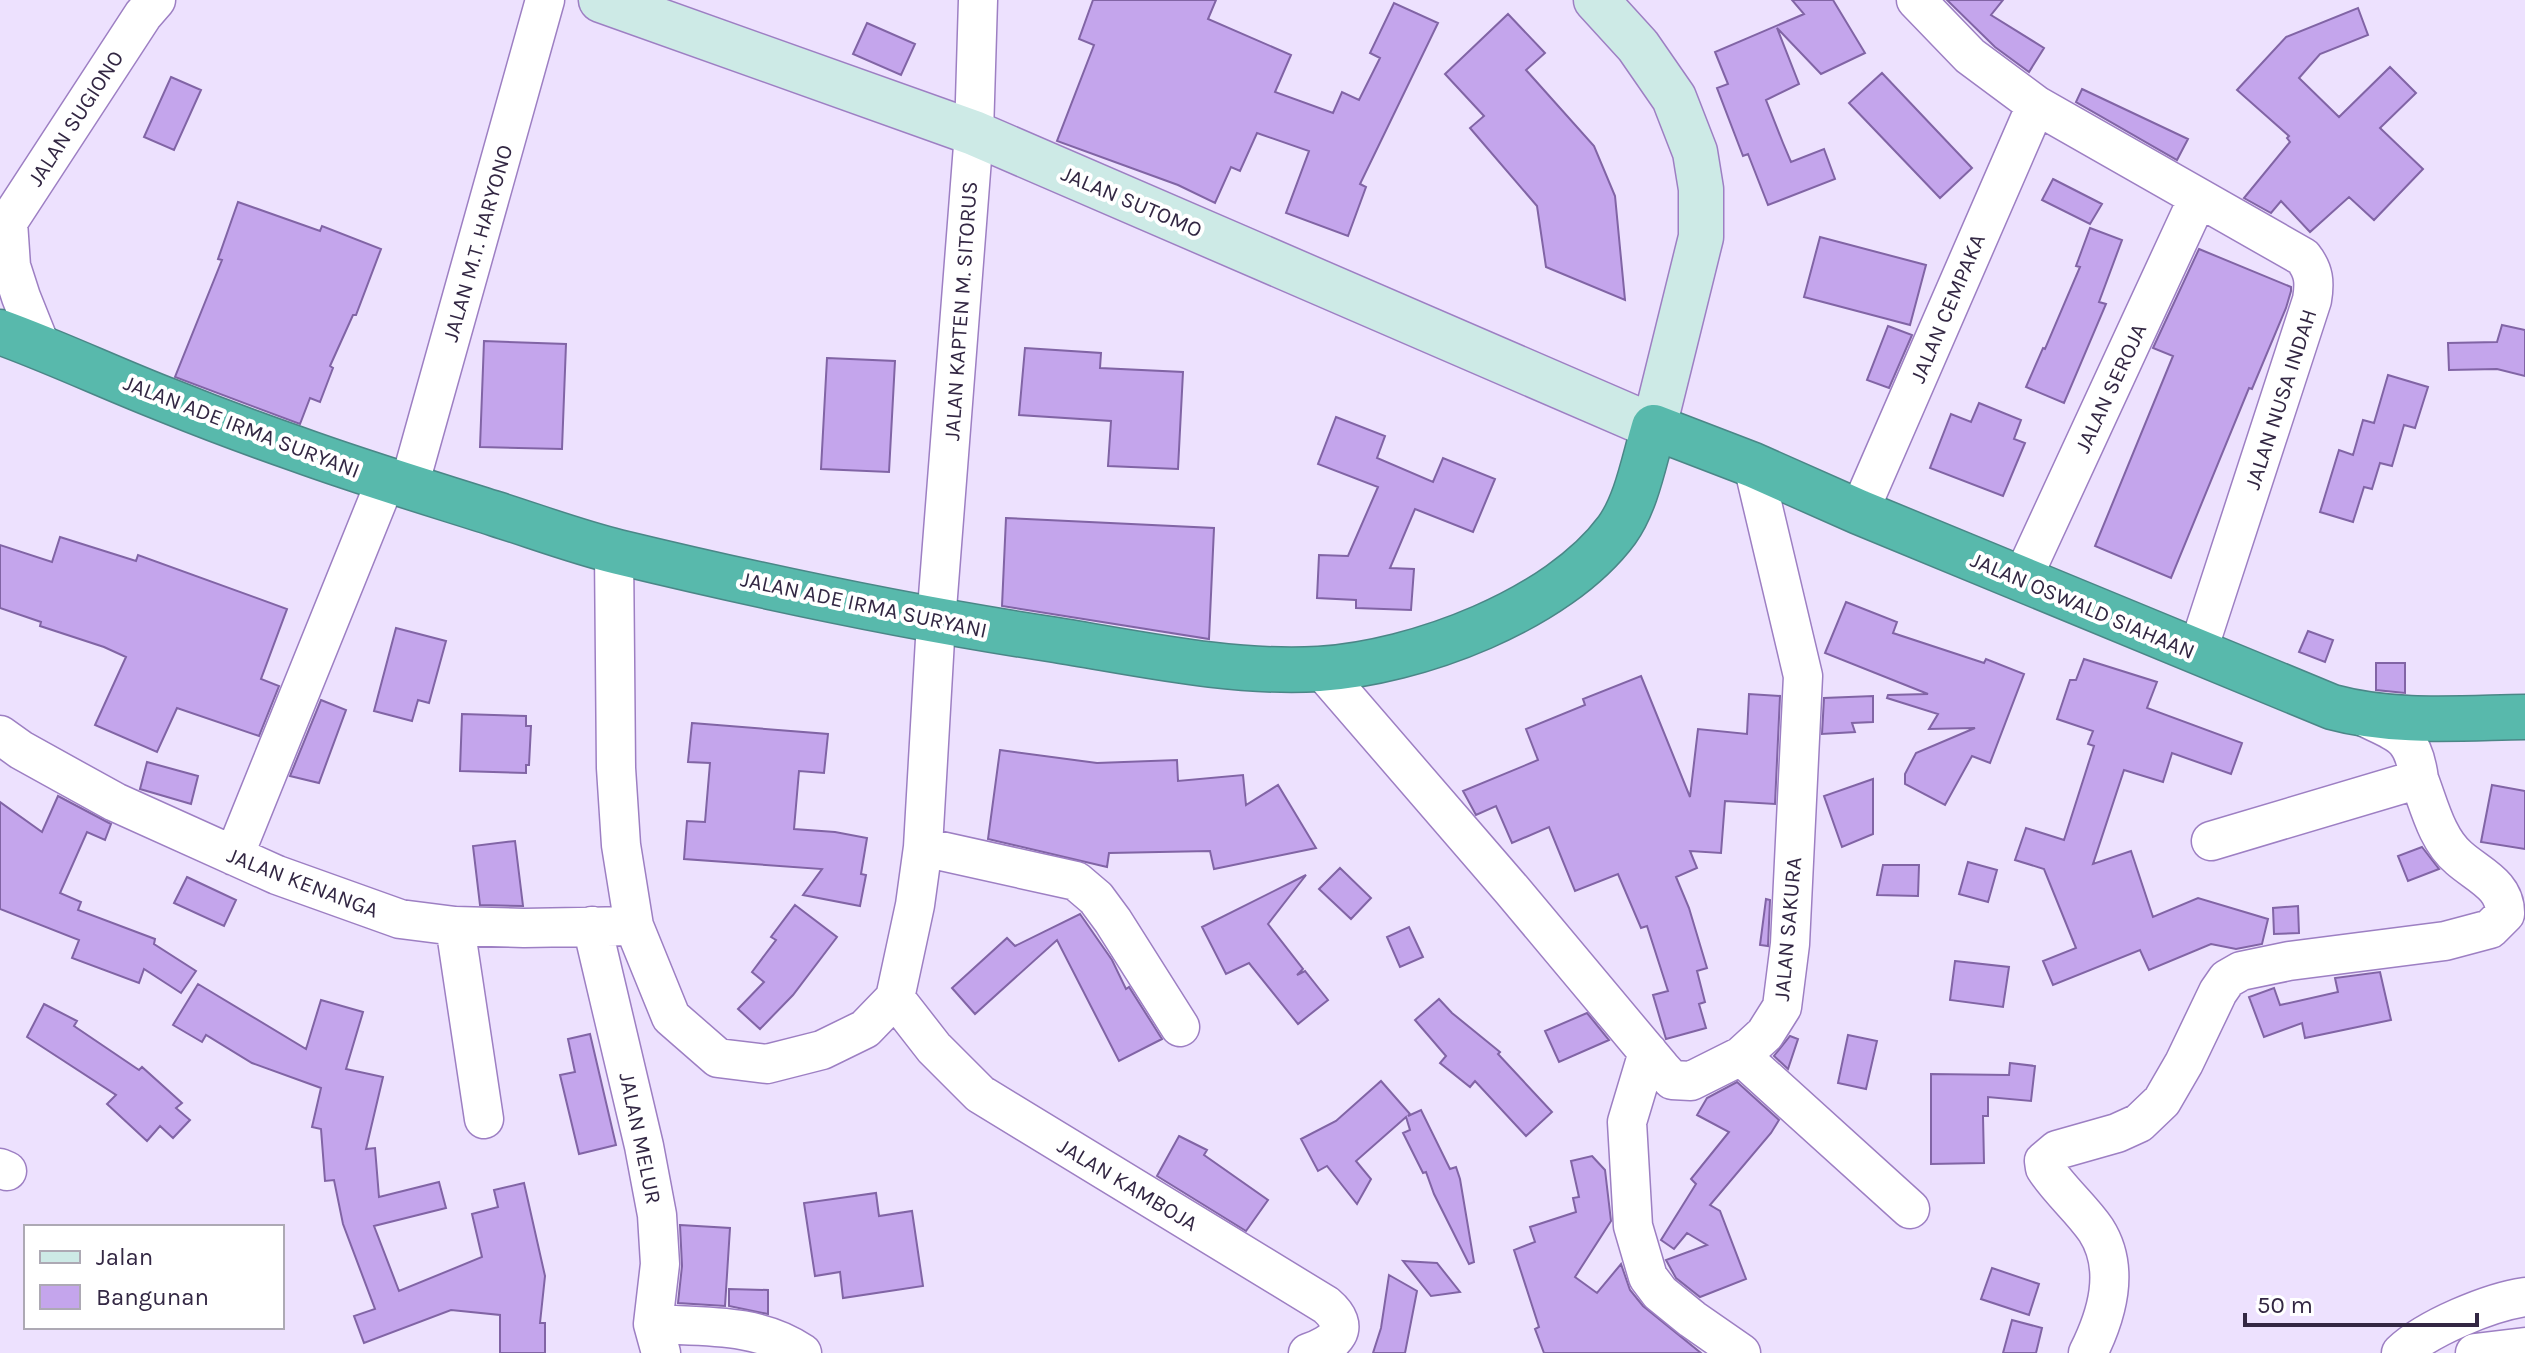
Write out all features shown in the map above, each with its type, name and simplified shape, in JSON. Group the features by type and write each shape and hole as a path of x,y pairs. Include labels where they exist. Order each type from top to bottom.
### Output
{"highway":[{"name":"JALAN ADE IRMA SURYANI","path":"0,332 169,402 397,483 614,551 936,622 1189,661 1272,668 1321,669 1396,656 1441,643 1527,605 1567,580 1597,554 1621,526 1654,427"},
{"name":"JALAN OSWALD SIAHAAN","path":"1654,427 1753,465 1859,512 2332,707 2362,716 2525,717"}],"street":[{"name":"JALAN M.T. HARYONO","path":"234,856 397,483 545,0"},
{"name":"JALAN SUTOMO","path":"601,0 974,133 1654,427"},
{"name":"JALAN KAPTEN M. SITORUS","path":"895,998 915,905 923,847 936,622 974,133 978,0"},
{"path":"1596,0 1638,46 1674,98 1695,152 1701,189 1701,237 1654,427"},
{"name":"JALAN NUSA INDAH","path":"1916,0 1970,56 2036,105 2303,257 2311,268 2315,284 2312,300 2197,653"},
{"name":"JALAN SUGIONO","path":"41,347 11,266 4,224 148,5"},
{"name":"JALAN CEMPAKA","path":"1859,512 2036,105"},
{"name":"JALAN SEROJA","path":"2022,579 2198,198"},
{"name":"JALAN SAKURA","path":"1321,669 1672,1080 1691,1081 1741,1056 1765,1034 1782,1007 1790,944 1803,676 1753,465"},
{"path":"614,551 616,768 621,845 634,926 671,1017 718,1058 767,1064 822,1050 865,1029 895,998"},
{"path":"2088,1353 2101,1327 2110,1291 2107,1253 2096,1230 2045,1168 2047,1156 2139,1123 2162,1101 2218,992 2227,979 2241,971 2289,961 2445,941 2490,929 2505,914 2506,903 2500,892 2449,849 2419,779 2416,757 2406,738 2362,716"},
{"name":"JALAN KENANGA","path":"0,735 115,802 277,875 400,919 455,926 634,926"},
{"path":"2211,841 2419,779"},
{"path":"923,847 1076,881 1096,898 1113,921 1180,1027"},
{"path":"455,926 484,1119"},
{"name":"JALAN MELUR","path":"592,926 644,1146 657,1215 660,1264 657,1339"},
{"name":"JALAN KAMBOJA","path":"895,998 934,1048 980,1094 1337,1314 1340,1324 1338,1335 1331,1343 1308,1353"},
{"path":"1648,1052 1627,1122 1633,1226 1648,1277 1660,1293 1741,1353"},
{"path":"1741,1056 1910,1209"},
{"path":"2401,1353 2445,1326 2510,1299 2525,1297"},
{"path":"657,1339 745,1330 771,1336 802,1353"},
{"path":"2475,1353 2525,1347"}],"building":[{"path":"1093,0 1216,0 1208,19 1291,55 1275,92 1333,113 1342,92 1359,100 1380,58 1370,53 1394,3 1438,23 1360,184 1366,187 1348,236 1286,213 1309,151 1257,133 1240,171 1231,167 1215,203 1178,185 1057,141 1094,45 1079,39"},
{"path":"1792,0 1833,0 1865,53 1821,74 1777,28 1799,84 1766,100 1791,162 1824,149 1835,179 1768,205 1748,154 1743,156 1717,88 1728,84 1715,52 1804,14"},
{"path":"1947,0 2003,0 1991,15 2044,48 2029,72 1995,47"},
{"path":"2358,8 2368,35 2320,54 2299,78 2339,117 2390,67 2416,93 2380,128 2423,169 2374,220 2349,197 2310,232 2281,201 2271,213 2244,198 2290,142 2289,136 2237,90 2286,37"},
{"path":"1508,14 1545,53 1526,70 1594,146 1615,196 1625,300 1546,267 1537,206 1470,128 1484,116 1445,74"},
{"path":"867,23 915,44 901,75 853,54"},
{"path":"1882,73 1972,168 1940,198 1849,103"},
{"path":"171,77 201,90 174,150 144,137"},
{"path":"2082,89 2188,139 2177,160 2076,102"},
{"path":"2053,179 2102,204 2090,224 2042,200"},
{"path":"238,202 320,231 322,226 381,249 356,315 353,315 330,366 333,368 320,402 310,398 300,424 175,377 222,260 218,259"},
{"path":"2090,228 2122,240 2099,302 2106,304 2064,403 2026,387 2080,267 2076,266"},
{"path":"1820,237 1926,265 1910,325 1804,297"},
{"path":"2199,249 2291,287 2291,291 2171,578 2095,546 2173,356 2153,348"},
{"path":"2502,325 2525,330 2525,376 2497,369 2449,370 2448,343 2497,342"},
{"path":"1888,326 1912,335 1889,388 1867,380"},
{"path":"484,341 566,344 562,449 480,447"},
{"path":"1025,348 1101,353 1100,368 1183,372 1178,469 1108,466 1111,421 1019,415"},
{"path":"827,358 895,361 889,472 821,469"},
{"path":"2388,375 2428,387 2415,428 2404,425 2392,466 2380,463 2372,489 2364,487 2353,522 2320,512 2339,450 2353,455 2363,420 2374,423"},
{"path":"1979,403 2021,420 2014,439 2025,443 2003,496 1930,468 1951,414 1971,422"},
{"path":"1336,417 1385,436 1377,458 1433,482 1443,458 1495,479 1473,532 1415,509 1390,568 1414,569 1411,610 1356,608 1356,600 1317,598 1319,555 1348,556 1378,487 1318,464"},
{"path":"1006,518 1214,528 1209,639 1002,606"},
{"path":"60,537 136,561 138,555 287,609 261,679 279,686 259,736 177,708 157,752 95,725 126,657 0,608 0,545 52,562"},
{"path":"1846,602 1897,622 1893,633 1984,663 1986,659 2024,674 1990,763 1972,756 1945,805 1905,784 1905,774 1916,753 1975,728 1929,729 1938,714 1887,698 1888,695 1928,694 1825,653"},
{"path":"396,628 446,641 429,703 418,700 412,721 374,711"},
{"path":"2308,631 2333,640 2325,662 2299,652"},
{"path":"2084,659 2157,682 2147,708 2242,743 2231,774 2172,753 2163,782 2124,770 2093,864 2131,851 2153,917 2198,898 2268,919 2262,944 2236,949 2211,944 2149,970 2140,950 2053,985 2043,961 2076,948 2044,869 2015,860 2026,828 2064,840 2094,746 2088,744 2093,731 2057,719 2070,680 2076,680"},
{"path":"2376,663 2405,663 2405,693 2376,690"},
{"path":"1641,676 1690,797 1698,729 1747,734 1749,694 1780,696 1775,804 1725,801 1721,853 1690,851 1697,868 1676,877 1707,968 1697,971 1705,1002 1699,1004 1706,1028 1666,1039 1653,995 1668,991 1647,926 1641,928 1618,874 1575,891 1549,827 1512,843 1496,806 1476,815 1463,791 1538,760 1526,729 1585,705 1583,699"},
{"path":"1873,696 1873,722 1852,723 1855,732 1822,734 1824,698"},
{"path":"321,700 346,710 319,783 290,776"},
{"path":"462,714 526,716 526,726 531,726 526,773 460,771"},
{"path":"692,723 828,734 824,773 799,771 794,829 867,838 861,874 866,875 860,906 803,895 822,869 684,859 687,821 705,822 710,763 688,762"},
{"path":"1000,750 1097,763 1177,760 1178,781 1243,775 1246,805 1278,785 1316,848 1214,869 1210,851 1109,853 1107,867 988,839"},
{"path":"147,762 198,776 191,804 140,789"},
{"path":"1873,779 1873,834 1842,847 1824,796"},
{"path":"2492,785 2525,791 2525,849 2481,842"},
{"path":"58,796 111,824 105,840 87,832 60,893 81,902 78,910 155,939 154,944 196,971 181,993 144,969 139,983 72,958 79,940 0,909 0,802 42,832"},
{"path":"515,841 523,906 480,905 473,846"},
{"path":"2422,847 2439,869 2408,881 2398,856"},
{"path":"1968,862 1997,870 1988,902 1959,894"},
{"path":"1883,865 1919,865 1918,896 1877,895"},
{"path":"1340,868 1371,898 1351,919 1319,889"},
{"path":"1306,875 1268,924 1303,969 1297,975 1305,971 1328,1000 1298,1024 1249,963 1226,974 1202,927"},
{"path":"187,877 236,900 224,926 174,903"},
{"path":"1766,899 1770,900 1768,946 1760,945"},
{"path":"795,905 837,937 793,995 760,1029 738,1009 764,982 752,972 776,940 771,937"},
{"path":"2298,906 2299,933 2274,934 2273,908"},
{"path":"1080,914 1112,960 1126,989 1129,987 1162,1039 1119,1061 1057,940 975,1014 952,988 1007,938 1015,946"},
{"path":"1409,927 1423,957 1400,967 1387,937"},
{"path":"1955,961 2009,967 2003,1007 1950,1000"},
{"path":"2380,972 2391,1020 2305,1038 2302,1023 2264,1037 2249,997 2274,988 2280,1005 2338,992 2335,978"},
{"path":"198,984 306,1049 321,1000 363,1012 346,1069 383,1077 366,1149 375,1148 379,1197 439,1182 446,1208 374,1226 399,1291 482,1257 472,1214 498,1207 494,1190 524,1183 545,1276 540,1323 545,1323 545,1353 500,1353 500,1315 451,1310 364,1343 354,1316 375,1309 343,1224 334,1180 325,1181 321,1129 312,1127 321,1088 252,1063 206,1035 202,1042 173,1025"},
{"path":"1439,999 1500,1052 1498,1054 1552,1112 1526,1136 1475,1081 1470,1087 1440,1063 1446,1056 1415,1020"},
{"path":"44,1004 77,1021 74,1026 139,1070 142,1067 182,1103 176,1108 190,1120 173,1138 160,1126 147,1141 107,1104 116,1095 27,1037"},
{"path":"1587,1013 1609,1040 1559,1062 1545,1031"},
{"path":"590,1034 616,1145 579,1154 560,1075 575,1072 568,1039"},
{"path":"1848,1035 1877,1041 1866,1089 1838,1083"},
{"path":"1790,1036 1798,1039 1788,1069 1774,1056"},
{"path":"2010,1063 2035,1066 2031,1101 1988,1097 1988,1116 1983,1116 1984,1163 1931,1164 1931,1074 2009,1075"},
{"path":"1381,1081 1410,1114 1408,1116 1421,1110 1450,1169 1456,1167 1474,1262 1469,1264 1426,1172 1423,1173 1403,1133 1410,1130 1406,1117 1356,1161 1371,1179 1357,1204 1327,1166 1318,1171 1301,1139 1336,1121"},
{"path":"1737,1082 1779,1120 1710,1205 1720,1211 1746,1279 1700,1297 1676,1278 1666,1260 1707,1245 1687,1233 1674,1249 1661,1240 1696,1184 1691,1179 1729,1132 1697,1115 1707,1098"},
{"path":"1179,1136 1207,1150 1204,1155 1268,1200 1246,1231 1157,1176"},
{"path":"1592,1156 1605,1170 1611,1221 1575,1277 1597,1293 1621,1264 1630,1290 1643,1306 1701,1353 1544,1353 1535,1329 1539,1327 1514,1250 1535,1242 1530,1227 1576,1212 1573,1198 1579,1197 1571,1161"},
{"path":"876,1193 879,1216 912,1211 923,1286 843,1298 840,1272 815,1276 804,1203"},
{"path":"680,1225 730,1228 725,1306 678,1303 682,1266"},
{"path":"1403,1261 1437,1263 1460,1292 1431,1296"},
{"path":"1992,1268 2039,1284 2029,1315 1981,1299"},
{"path":"1389,1275 1417,1291 1405,1353 1373,1353 1381,1328"},
{"path":"729,1289 768,1290 768,1314 729,1306"},
{"path":"2012,1320 2042,1328 2036,1353 2003,1353"}]}
